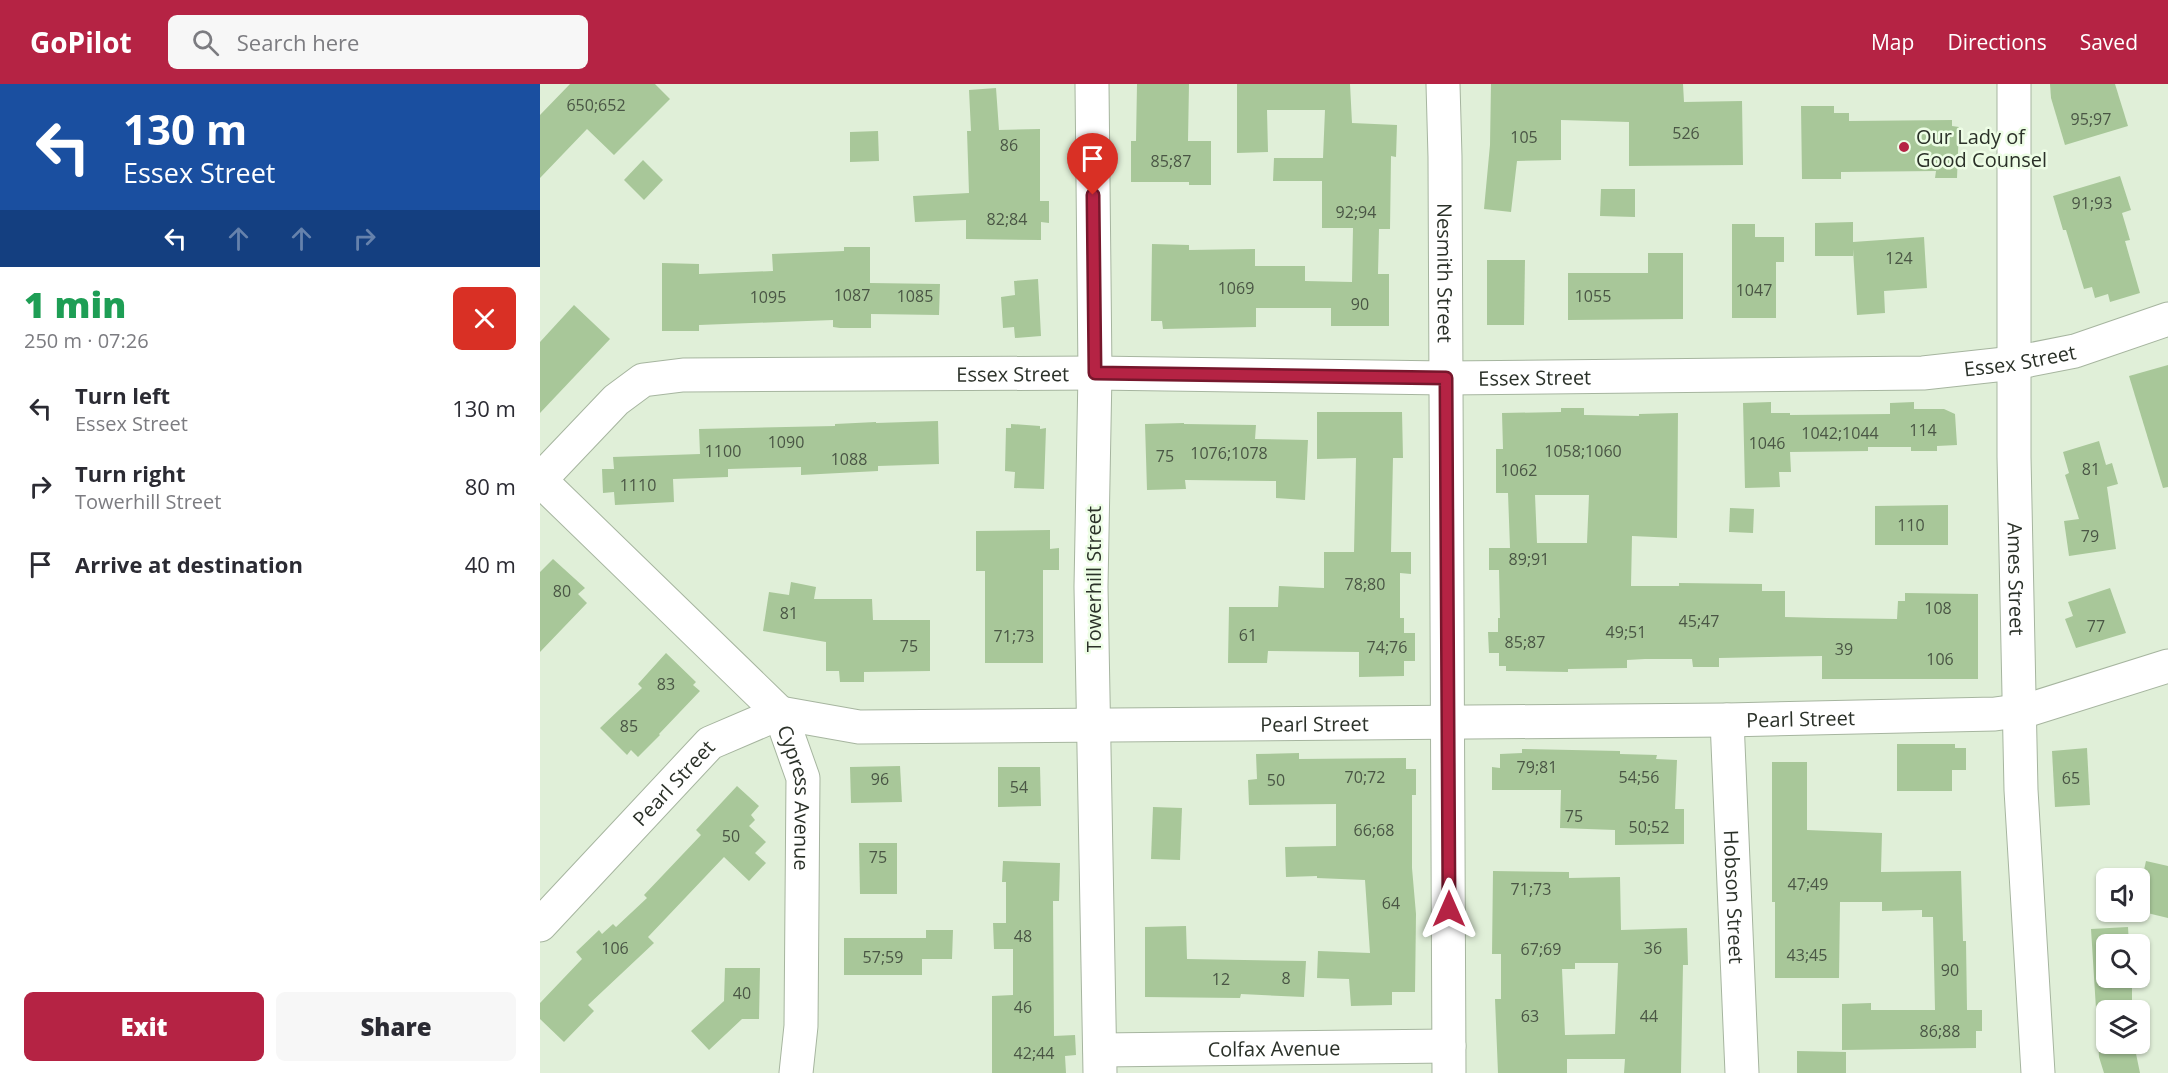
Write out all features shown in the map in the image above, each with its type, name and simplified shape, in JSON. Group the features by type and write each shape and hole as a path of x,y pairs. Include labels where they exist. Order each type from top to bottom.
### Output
{"street":[{"name":"Towerhill Street","path":"1092,84 1095,373 1091,587 1100,1061"},
{"name":"Nesmith Street","path":"1443,84 1449,1059"},
{"name":"Ames Street","path":"2014,84 2014,363 2019,711 2021,790 2038,1073"},
{"name":"Essex Street","path":"540,480 616,400 643,380 683,375 1095,373 1446,378 1923,373 2014,363 2075,351 2168,319"},
{"name":"Cypress Avenue","path":"540,480 780,713 803,778 801,1026 796,1073"},
{"name":"Pearl Street","path":"540,925 710,743 780,713 859,727 1727,720 1995,714 2031,709 2168,666"},
{"name":"Hobson Street","path":"1727,720 1742,1073"},
{"name":"Colfax Avenue","path":"1100,1061 1449,1059"}],"building":[{"path":"570,84 655,84 670,99 614,155 587,129 540,178 540,115"},
{"path":"1137,84 1189,84 1188,141 1211,141 1211,185 1189,185 1189,182 1131,182 1131,141 1136,141"},
{"path":"1237,84 1350,84 1352,123 1397,125 1396,157 1391,156 1390,229 1379,229 1378,274 1389,274 1389,326 1331,326 1331,308 1256,308 1256,327 1163,329 1162,321 1151,321 1152,244 1189,245 1189,250 1255,249 1255,266 1305,266 1305,281 1352,282 1353,228 1322,228 1322,181 1273,181 1274,158 1323,158 1325,110 1267,110 1268,152 1237,153"},
{"path":"1491,84 1683,84 1684,102 1742,101 1743,165 1629,166 1629,122 1561,120 1561,160 1517,161 1511,212 1484,209 1490,145"},
{"path":"2050,84 2115,84 2128,126 2065,145 2051,98"},
{"path":"996,88 999,130 1040,129 1040,201 1049,201 1049,223 1041,222 1041,240 966,239 966,220 915,222 913,196 969,193 967,131 971,131 969,90"},
{"path":"1801,106 1834,106 1834,113 1849,113 1849,121 1952,120 1952,126 1959,127 1957,178 1935,178 1936,171 1841,172 1841,179 1802,179"},
{"path":"878,131 879,161 850,162 850,132"},
{"path":"643,160 663,180 644,200 624,180"},
{"path":"2120,176 2131,210 2122,213 2130,240 2125,241 2140,293 2110,302 2108,294 2095,298 2092,287 2084,289 2053,196"},
{"path":"1601,189 1635,189 1635,217 1600,216"},
{"path":"1853,222 1853,242 1924,237 1927,288 1884,291 1885,313 1857,315 1853,249 1853,256 1815,256 1815,223"},
{"path":"1732,224 1755,224 1755,237 1784,237 1784,262 1776,262 1776,318 1732,318"},
{"path":"844,247 870,247 870,283 940,284 939,315 871,314 871,328 833,327 833,320 699,325 699,331 662,331 662,263 699,264 699,274 773,271 772,254 844,251"},
{"path":"1648,253 1683,253 1683,319 1568,320 1568,273 1648,273"},
{"path":"1487,260 1525,260 1524,325 1487,325"},
{"path":"1038,279 1041,336 1015,338 1014,327 1003,328 1001,297 1015,295 1014,281"},
{"path":"574,305 610,339 540,413 540,342"},
{"path":"2168,365 2168,487 2163,488 2129,376"},
{"path":"1771,402 1771,413 1790,413 1790,415 1890,414 1890,403 1914,402 1914,409 1944,409 1955,414 1957,445 1937,446 1937,451 1911,451 1911,447 1868,447 1868,451 1790,452 1791,472 1779,472 1780,487 1745,488 1743,403"},
{"path":"1561,408 1584,408 1584,415 1639,416 1639,414 1678,413 1677,538 1632,536 1631,586 1679,586 1679,583 1762,584 1762,591 1785,591 1785,617 1827,618 1897,619 1898,601 1905,601 1905,593 1978,594 1978,679 1822,679 1822,656 1719,658 1719,667 1693,667 1692,659 1645,659 1627,660 1627,668 1568,669 1568,672 1506,671 1506,666 1499,666 1499,653 1489,653 1488,632 1498,632 1498,618 1500,618 1499,570 1489,570 1489,548 1510,548 1508,493 1496,493 1496,449 1503,449 1502,413 1561,412","holes":["1535,495 1589,495 1587,543 1537,543"]},
{"path":"1317,412 1402,412 1403,458 1393,458 1391,552 1411,552 1411,574 1400,573 1400,618 1404,618 1404,633 1415,633 1415,661 1404,661 1404,676 1359,677 1359,652 1268,651 1267,663 1228,663 1229,607 1278,607 1279,586 1324,588 1324,552 1354,552 1356,458 1317,459"},
{"path":"938,421 939,464 878,466 878,471 801,475 801,467 728,469 728,477 673,479 674,502 615,505 614,492 603,493 602,469 614,469 613,457 700,454 699,429"},
{"path":"1011,424 1046,428 1044,489 1014,488 1015,472 1005,471 1006,428 1011,428"},
{"path":"1145,424 1256,425 1255,439 1308,440 1305,500 1276,498 1276,481 1185,480 1186,489 1147,490"},
{"path":"2099,441 2106,465 2112,463 2118,484 2107,487 2116,549 2069,556 2064,521 2079,519 2065,475 2069,473 2063,452"},
{"path":"1948,505 1948,545 1875,545 1875,506"},
{"path":"1730,508 1754,509 1753,533 1729,532"},
{"path":"1050,530 1050,549 1059,548 1059,570 1043,570 1043,663 985,663 985,571 976,571 976,531"},
{"path":"553,559 585,588 578,594 587,603 540,652 540,572"},
{"path":"791,582 816,587 814,599 872,599 873,620 930,620 930,671 864,672 864,682 840,682 839,671 826,671 826,642 763,631 769,592 789,595"},
{"path":"2110,588 2126,633 2076,648 2065,619 2073,616 2068,602"},
{"path":"666,653 696,682 693,685 700,691 638,757 631,750 627,755 600,728 642,688 638,684"},
{"path":"1897,744 1955,744 1955,748 1966,748 1966,770 1952,770 1952,791 1897,791"},
{"path":"2087,748 2090,805 2055,807 2052,751"},
{"path":"1522,749 1620,751 1620,754 1657,755 1656,759 1677,760 1675,809 1684,809 1684,844 1615,845 1615,830 1560,828 1561,790 1492,790 1492,767 1500,768 1500,754 1522,753"},
{"path":"1299,753 1299,759 1406,758 1406,769 1416,769 1416,795 1412,795 1412,868 1416,914 1415,992 1392,992 1392,1005 1351,1006 1349,979 1317,978 1318,951 1370,953 1365,880 1317,878 1317,876 1286,877 1285,847 1336,846 1336,804 1249,805 1248,780 1257,779 1256,754"},
{"path":"1772,762 1807,762 1807,830 1882,833 1881,872 1961,871 1963,941 1966,941 1967,1010 1982,1010 1982,1031 1976,1031 1976,1048 1842,1050 1842,1004 1871,1003 1871,1010 1935,1010 1933,917 1922,917 1922,910 1882,911 1882,902 1840,902 1839,978 1775,978 1775,902 1772,902"},
{"path":"900,766 902,802 851,803 850,767"},
{"path":"998,767 1040,767 1041,806 998,807"},
{"path":"737,786 759,806 751,815 755,820 749,826 766,842 755,853 766,863 749,881 724,857 648,937 654,943 588,1005 594,1011 564,1042 540,1019 540,1003 582,959 576,952 599,930 602,934 613,924 616,927 647,898 644,895 701,835 696,830"},
{"path":"1153,807 1182,808 1180,860 1151,859"},
{"path":"859,843 897,843 897,894 860,894"},
{"path":"1003,861 1060,863 1059,901 1053,901 1054,1036 1075,1035 1076,1055 1065,1056 1066,1073 992,1073 992,996 1013,995 1013,949 994,949 993,923 1006,923 1006,882 1002,882"},
{"path":"2146,861 2168,866 2168,918 2150,914 2150,868 2144,868"},
{"path":"1493,871 1569,872 1569,878 1620,877 1621,930 1687,928 1688,965 1683,965 1681,1073 1624,1073 1625,1059 1567,1059 1567,1073 1498,1073 1495,999 1501,999 1501,954 1492,954","holes":["1575,963 1618,963 1615,1034 1565,1035 1562,969 1575,969"]},
{"path":"1186,926 1187,959 1306,961 1304,997 1241,994 1240,998 1145,997 1145,927"},
{"path":"2128,927 2128,934 2096,934 2096,988 2132,988 2132,1000 2096,1000 2096,1009 2091,929"},
{"path":"926,930 953,930 952,959 922,959 922,975 844,975 844,938 926,938"},
{"path":"725,968 760,968 759,1019 742,1019 709,1050 691,1031 724,1001"},
{"path":"1797,1051 1846,1052 1846,1073 1797,1073"},
{"path":"2099,1054 2136,1054 2140,1073 2104,1073"}],"place":[{"name":"Our Lady of Good Counsel","path":"1904,147"}],"route":[{"path":"1093,195 1095,373 1446,378 1449,909"}]}
